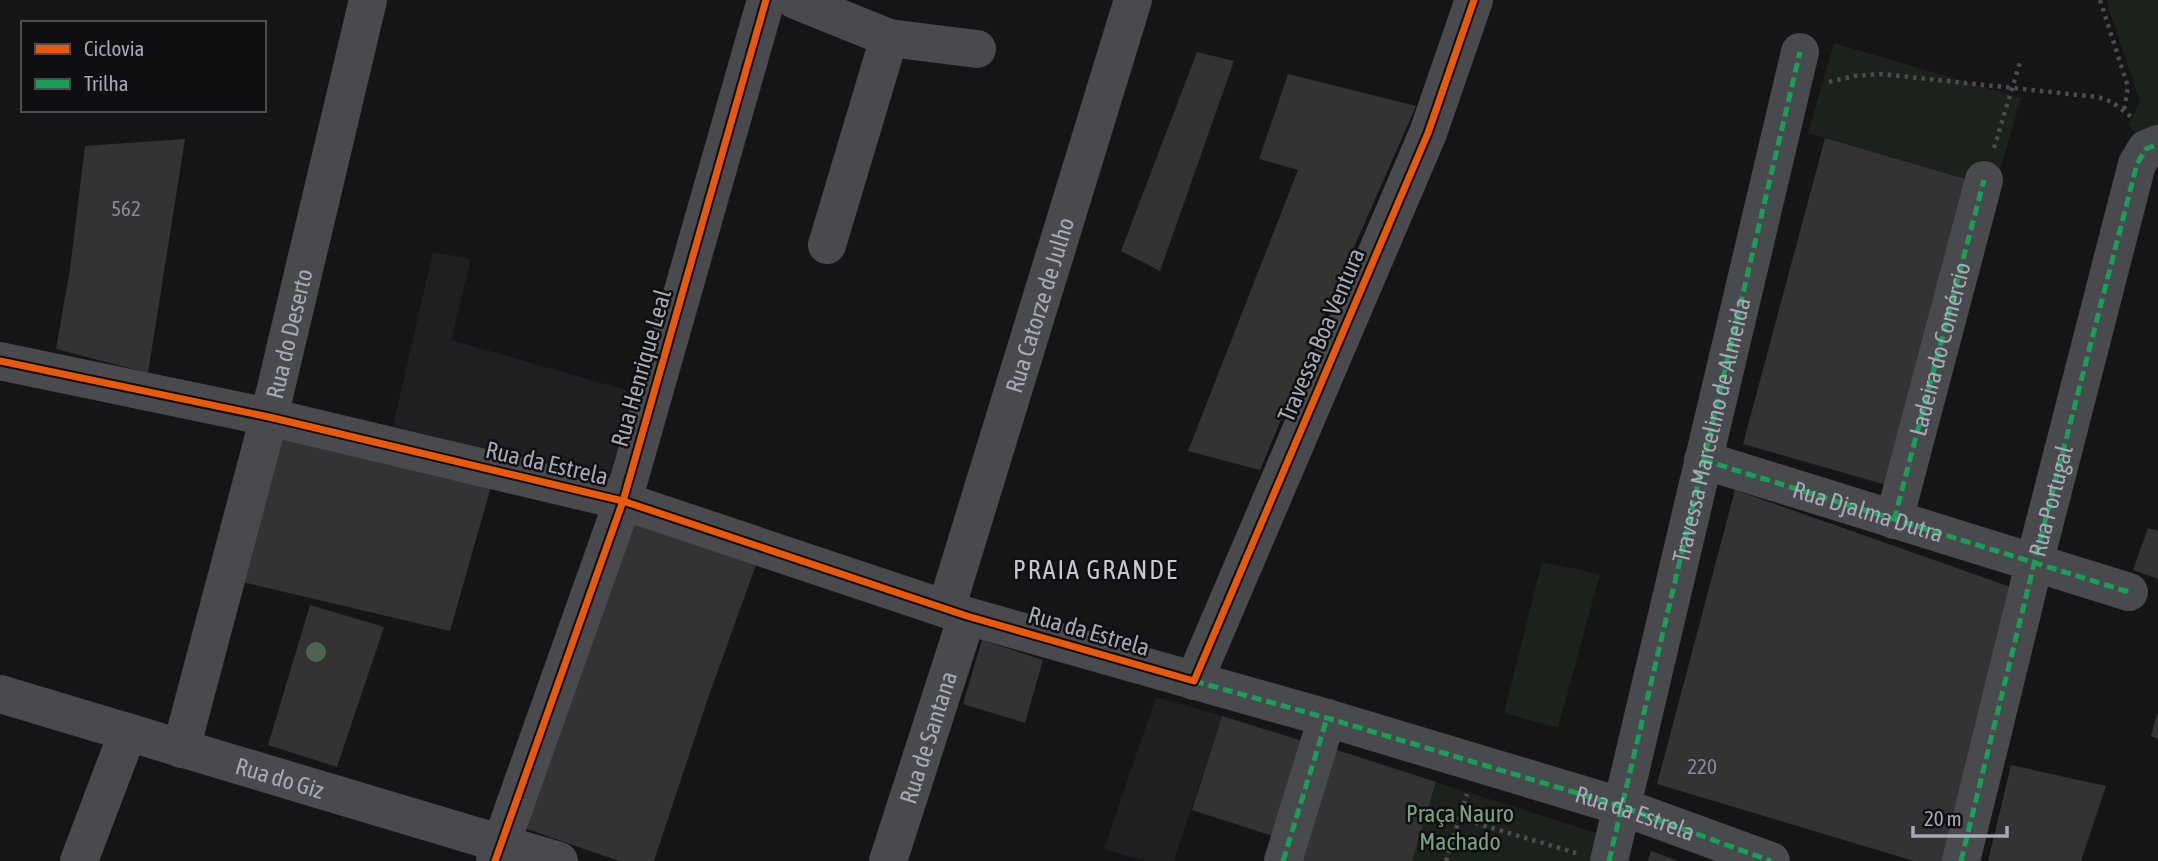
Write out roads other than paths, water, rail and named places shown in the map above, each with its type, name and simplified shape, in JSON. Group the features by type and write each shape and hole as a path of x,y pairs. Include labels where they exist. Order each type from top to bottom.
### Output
{"street":[{"name":"Rua do Deserto","path":"181,748 269,417 368,0"},
{"name":"Rua Henrique Leal","path":"498,852 623,501 766,0"},
{"path":"794,0 889,38 977,49"},
{"name":"Rua Catorze de Julho","path":"956,612 1133,0"},
{"name":"Travessa Boa Ventura","path":"1194,681 1428,133 1474,0"},
{"path":"827,244 889,38"},
{"name":"Travessa Marcelino de Almeida","path":"1597,858 1620,806 1800,52"},
{"name":"Rua Portugal","path":"1961,861 2137,164 2146,149 2154,145"},
{"name":"Ladeira do Comércio","path":"1894,520 1988,166"},
{"name":"Rua da Estrela","path":"0,361 269,417 623,501 956,612 1327,718 1620,806 1771,861"},
{"name":"Rua Djalma Dutra","path":"1703,460 2129,592"},
{"name":"Rua de Santana","path":"888,861 956,612"},
{"name":"Rua do Giz","path":"0,694 181,748 498,852 559,861"},
{"path":"1283,861 1327,718"},
{"path":"79,861 128,732"}],"district":[{"name":"PRAIA GRANDE","path":"1096,570"}],"park label":[{"name":"Praça Nauro Machado","path":"1460,827"}]}
